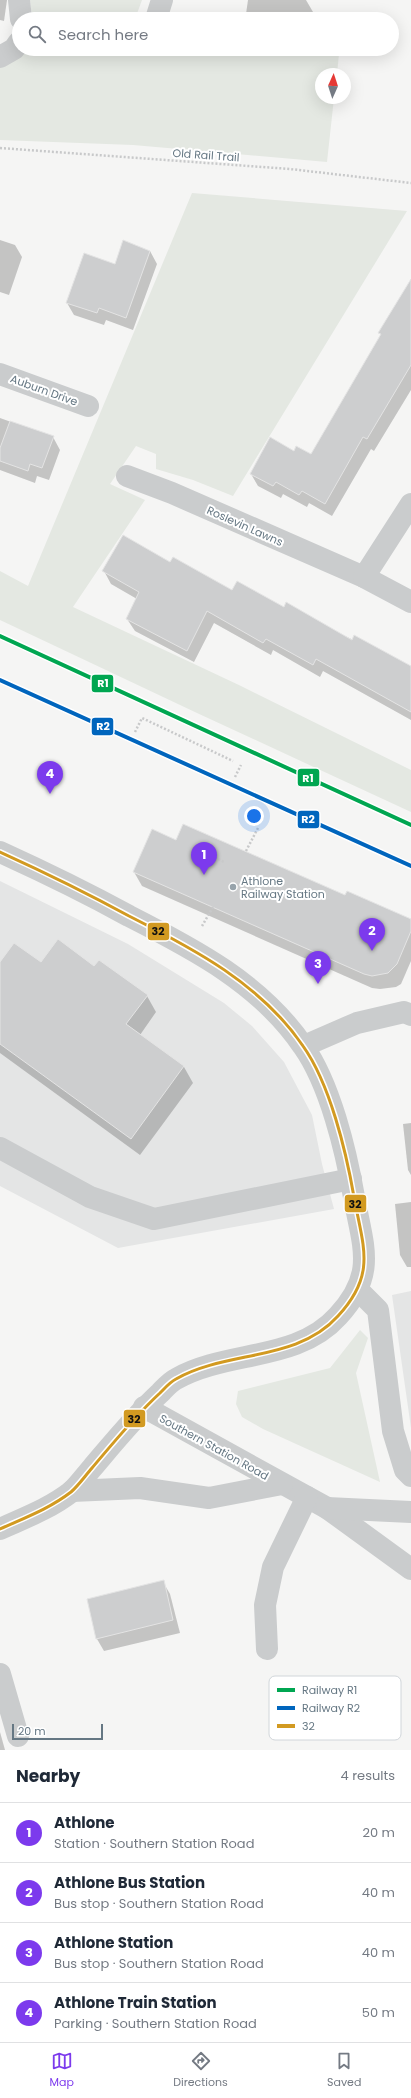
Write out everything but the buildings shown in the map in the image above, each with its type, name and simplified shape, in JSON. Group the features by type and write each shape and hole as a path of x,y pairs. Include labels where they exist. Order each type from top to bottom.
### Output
{"street":[{"path":"19,0 20,12"},
{"path":"158,12 162,0"},
{"path":"0,56 12,50"},
{"name":"Auburn Drive","path":"0,374 88,406"},
{"name":"Roslevin Lawns","path":"127,476 172,493 364,576 411,602"},
{"path":"364,576 411,504"},
{"name":"Southern Station Road","path":"0,852 61,880 203,955 233,976 256,996 282,1021 304,1046 318,1073 331,1105 351,1179 366,1259 358,1290 338,1317 318,1334 291,1346 201,1368 174,1380 144,1408 326,1508 411,1569"},
{"path":"304,1046 357,1023 404,1012 411,1015"},
{"path":"0,1148 90,1198 154,1218 351,1179"},
{"path":"358,1290 378,1310 393,1431 405,1470 411,1476"},
{"path":"0,1529 36,1514 72,1491 144,1408"},
{"path":"72,1491 140,1488 209,1498 282,1484"},
{"path":"267,1649 265,1605 273,1567 307,1497"},
{"path":"326,1508 411,1512"},
{"path":"0,1674 18,1736"}],"path":[{"name":"Old Rail Trail","path":"0,148 290,169 411,184"},
{"path":"135,732 142,718 233,761"},
{"path":"235,778 240,765"},
{"path":"246,851 258,828"},
{"path":"193,847 224,862"}],"shaded area":[{"path":"30,0 142,0 138,12 31,12"},
{"path":"16,56 339,56 338,68 315,68 315,104 333,104 327,162 133,145 0,140 0,68"},
{"path":"192,193 407,211 233,496 193,480 156,469 156,454 136,446 110,484 145,500 73,607 241,686 411,770 411,812 0,620 0,571 28,586"},
{"path":"0,881 128,944 224,1003 252,1026 284,1062 312,1115 322,1164 334,1209 118,1248 0,1186"},
{"path":"411,1291 411,1428 392,1295"},
{"path":"360,1330 368,1338 356,1373 380,1482 263,1429 242,1417 236,1404 238,1391 330,1368"}],"railway":[{"path":"0,636 411,825"},
{"path":"0,680 411,866"}],"rail line":[{"name":"R1","path":"0,636 411,825"},
{"name":"R2","path":"0,680 411,866"}],"transit line":[{"name":"32","path":"0,852 81,891 202,955 247,986 286,1024 313,1062 336,1118 351,1179 361,1231 364,1260 363,1273 358,1287 350,1301 338,1316 321,1331 303,1341 282,1349 217,1363 196,1370 174,1380 133,1420 71,1492 45,1508 0,1529"}],"place":[{"name":"Athlone Train Station","path":"50,794"},
{"name":"Athlone","path":"204,875"},
{"name":"Athlone Railway Station","path":"233,887"},
{"name":"Athlone Bus Station","path":"372,951"},
{"name":"Athlone Station","path":"318,984"}]}
